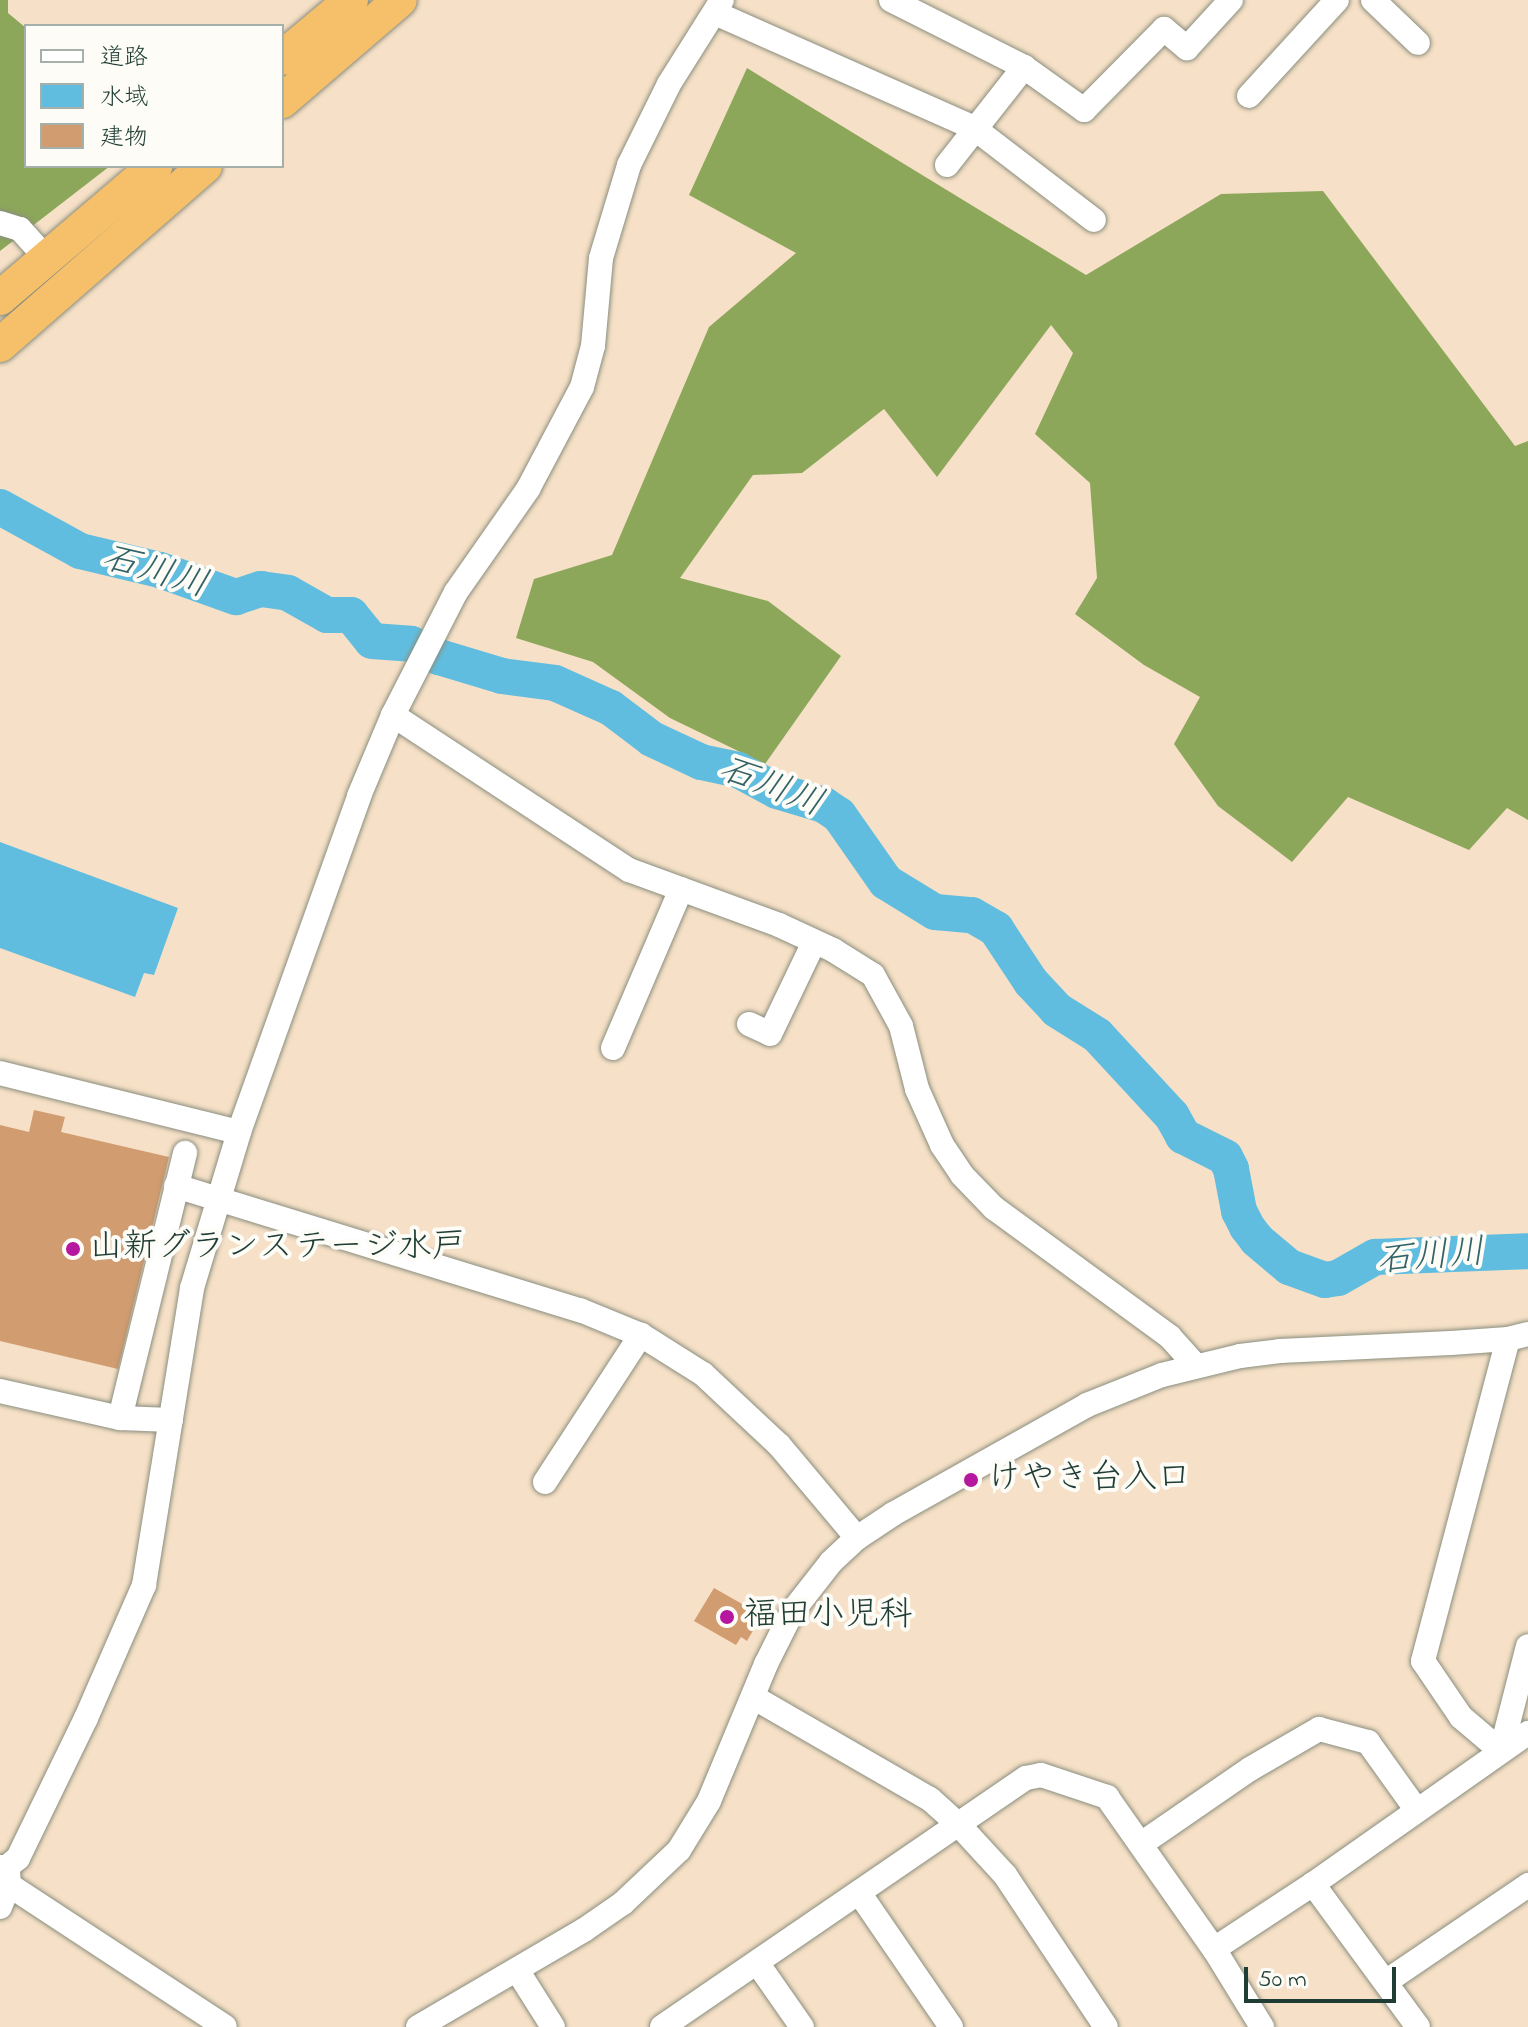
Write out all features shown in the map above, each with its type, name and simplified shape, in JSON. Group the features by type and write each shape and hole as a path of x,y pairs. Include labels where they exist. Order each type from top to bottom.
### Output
{"highway":[{"path":"284,56 351,0"},
{"path":"284,99 400,0"},
{"path":"0,298 153,168"},
{"path":"0,345 203,168"}],"street":[{"path":"891,0 1024,67 1084,110 1164,29 1187,48 1231,0"},
{"path":"1249,96 1337,0"},
{"path":"1373,0 1418,43"},
{"path":"225,2027 4,1882 86,1718 144,1585 192,1288 239,1132 359,796 393,715 456,592 528,489 582,387 593,346 603,247 629,165 669,84 718,7 974,128 1094,220"},
{"path":"947,165 1024,67"},
{"path":"0,223 20,229 47,259"},
{"path":"393,715 629,870 814,942 873,975 901,1026 917,1089 942,1145 962,1175 994,1208 1170,1337 1196,1366"},
{"path":"613,1048 681,889"},
{"path":"749,1024 770,1034 814,942"},
{"path":"0,1073 239,1132"},
{"path":"120,1418 185,1153"},
{"path":"176,1186 580,1310 641,1335 703,1374 779,1445 857,1538"},
{"path":"545,1482 641,1335"},
{"path":"418,2027 517,1970 623,1903 679,1850 709,1801 792,1612 831,1562 857,1538 997,1453 1087,1405 1133,1385 1196,1366 1280,1351 1518,1337 1423,1661 1461,1717 1501,1751"},
{"path":"0,1391 120,1418 171,1420"},
{"path":"1501,1751 1528,1646"},
{"path":"753,1697 930,1799 959,1825 1005,1875 1106,2027"},
{"path":"1141,1844 1250,1769 1319,1729 1368,1742 1416,1809"},
{"path":"1214,1949 1313,1884 1528,1733"},
{"path":"662,2027 1026,1778 1041,1775 1107,1797 1214,1949 1262,2027"},
{"path":"1313,1884 1418,2027"},
{"path":"1387,1981 1528,1885"},
{"path":"860,1894 951,2027"},
{"path":"758,1964 802,2027"},
{"path":"517,1970 553,2027"}],"green space":[{"path":"0,0 8,0 8,13 24,26 24,168 107,168 0,251"},
{"path":"747,68 1086,275 1221,194 1323,191 1515,446 1528,441 1528,820 1507,808 1469,850 1348,797 1292,862 1218,806 1174,744 1200,697 1144,665 1075,614 1097,578 1090,483 1035,434 1073,353 1051,325 937,477 884,409 802,473 753,475 680,578 768,601 841,656 765,764 670,718 593,662 516,638 534,579 612,555 709,327 796,253 689,195"}],"water":[{"path":"0,842 178,908 154,975 144,973 135,997 0,948"}],"building":[{"name":"山新グランステージ水戸","path":"34,1110 65,1117 61,1132 169,1157 118,1369 0,1341 0,1125 29,1132"},
{"name":"福田小児科","path":"714,1588 758,1613 754,1620 758,1622 747,1641 741,1637 736,1645 694,1621"}],"waterway":[{"name":"石川川","path":"0,507 80,551 160,570 236,597 261,589 288,593 327,615 351,615 372,641 411,644 439,657 502,676 555,683 611,708 652,739 701,762 738,770 777,791 824,805 839,815 886,882 935,912 972,915 996,929 1031,982 1057,1010 1097,1035 1172,1116 1183,1136 1225,1157 1231,1169 1239,1211 1247,1227 1257,1240 1289,1267 1325,1280 1338,1278 1375,1257 1528,1251"}],"place":[{"name":"山新グランステージ水戸","path":"73,1249"},
{"name":"けやき台入口","path":"971,1480"},
{"name":"福田小児科","path":"727,1617"}]}
